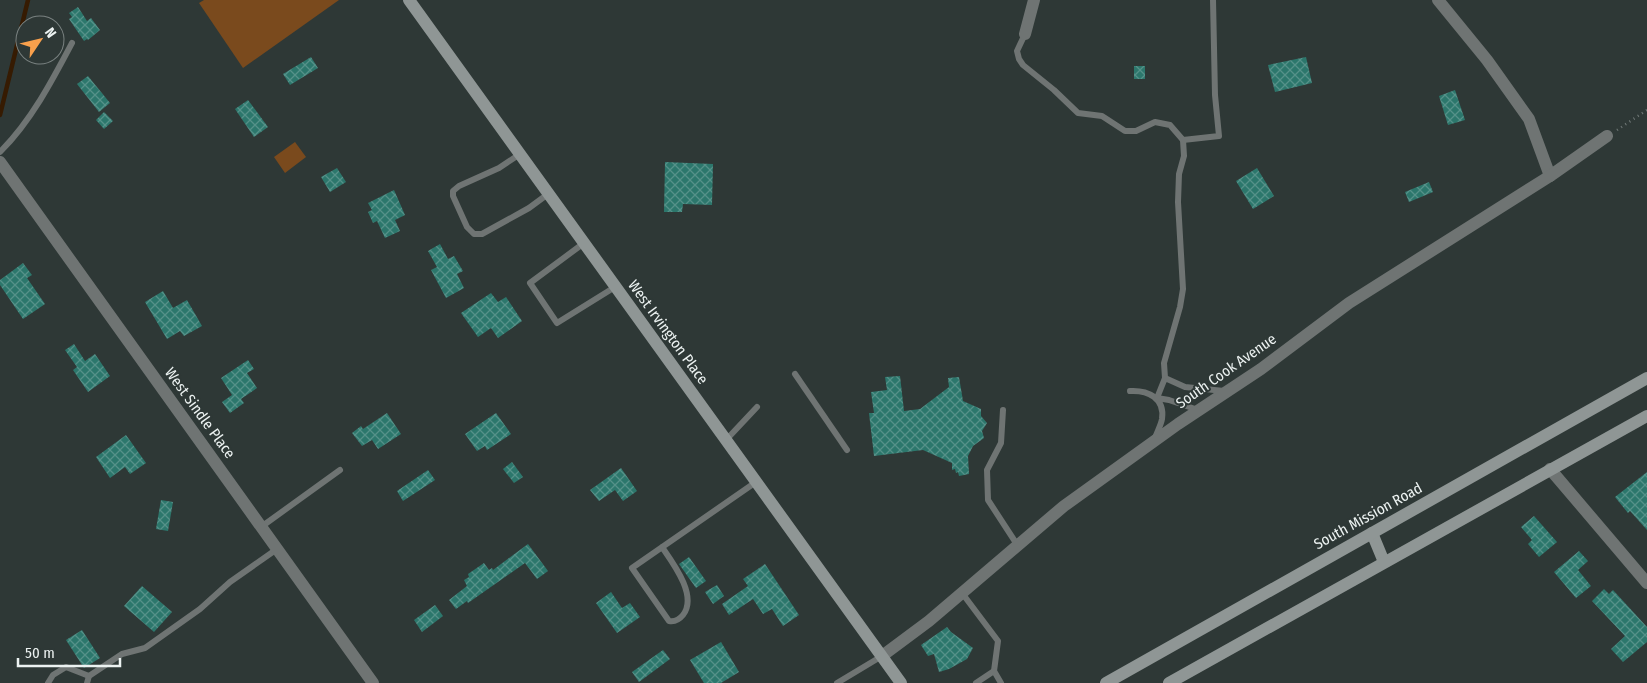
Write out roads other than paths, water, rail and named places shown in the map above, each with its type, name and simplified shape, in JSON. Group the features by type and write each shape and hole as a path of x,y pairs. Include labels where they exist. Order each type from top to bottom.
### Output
{"main road":[{"name":"West Irvington Place","path":"409,0 901,683"},
{"name":"South Mission Road","path":"1106,683 1647,378"},
{"path":"1169,683 1647,416"},
{"path":"1372,533 1384,562"}],"street":[{"path":"1025,34 1034,0"},
{"path":"1438,0 1488,60 1529,119 1550,176"},
{"name":"South Cook Avenue","path":"882,656 929,621 1064,506 1153,442 1261,369 1349,303 1550,176 1607,136"},
{"name":"West Sindle Place","path":"0,162 373,683"},
{"path":"1550,469 1647,583"}],"lane":[{"path":"1183,140 1219,136 1215,95 1213,0"},
{"path":"1025,34 1017,51 1023,65 1054,90 1078,113 1102,116 1125,131 1136,131 1155,122 1170,125 1183,140 1184,156 1179,174 1178,202 1183,289 1180,307 1164,363 1164,378 1157,398 1161,407 1162,418 1153,442"},
{"path":"0,152 14,138 48,87 72,43"},
{"path":"520,154 499,168 459,186 453,191 453,196 467,227 474,234 482,234 529,208 548,194"},
{"path":"584,244 530,283 557,323 615,287"},
{"path":"795,374 847,450"},
{"path":"1164,378 1185,388 1228,392"},
{"path":"1130,390 1146,392 1157,398 1170,400 1200,410"},
{"path":"726,440 757,408"},
{"path":"1003,410 1001,443 987,470 988,500 1018,546"},
{"path":"261,527 340,470"},
{"path":"662,547 679,572 687,599 686,612 680,619 673,622 670,621 632,568 662,547 756,482"},
{"path":"48,683 53,675 66,668 88,679 122,654 145,648 200,609 230,582 276,549"},
{"path":"962,593 998,642 994,671 1001,683"},
{"path":"837,683 882,656"},
{"path":"976,683 994,671"}],"waterway":[{"path":"0,115 28,0"}]}
